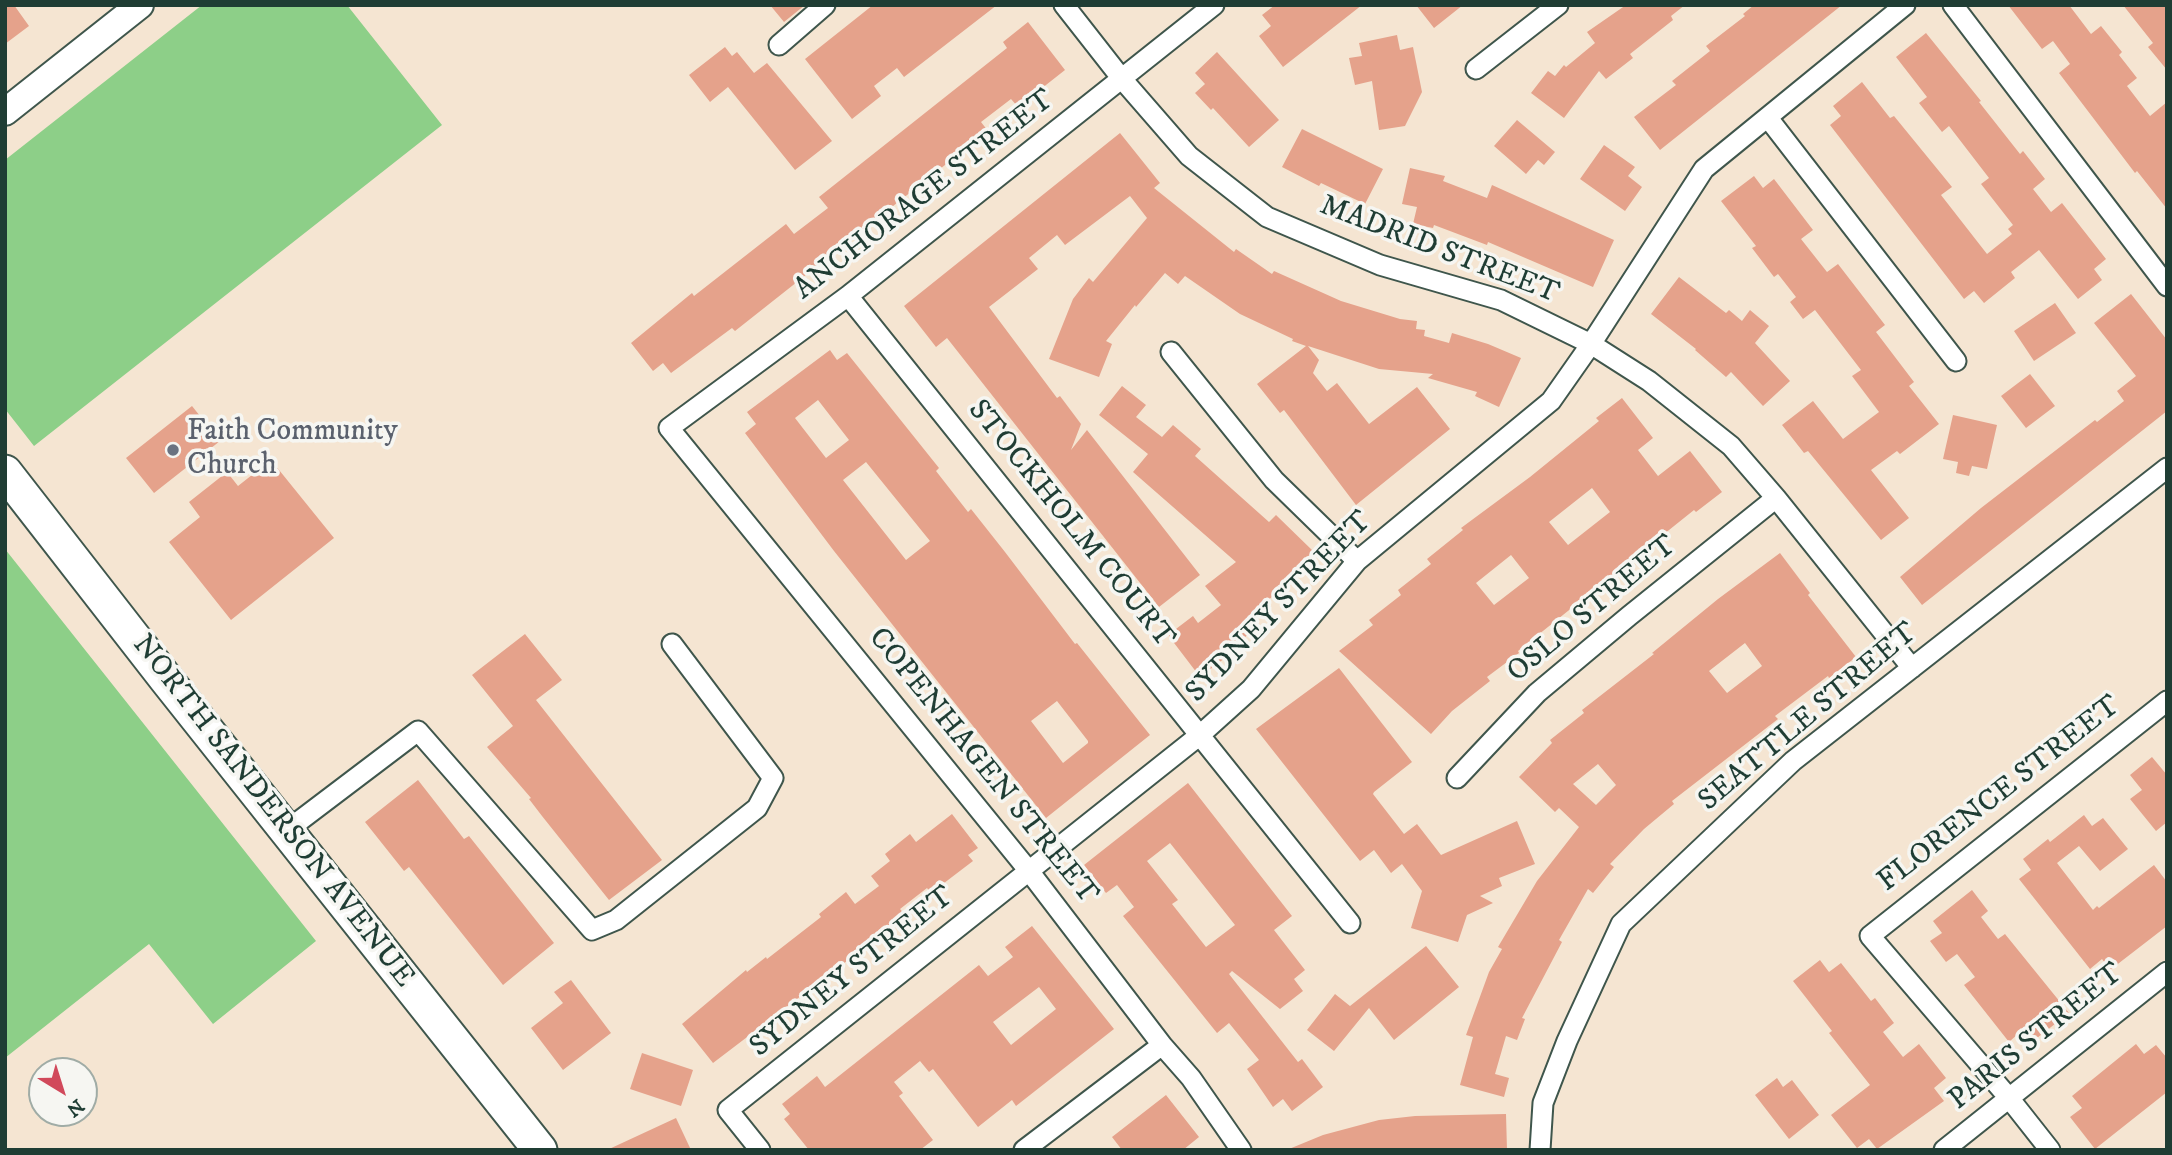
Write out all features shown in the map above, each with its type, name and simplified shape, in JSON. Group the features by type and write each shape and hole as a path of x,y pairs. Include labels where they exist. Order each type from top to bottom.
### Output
{"highway":[{"name":"NORTH SANDERSON AVENUE","path":"5,472 540,1150"}],"main road":[{"path":"5,112 140,5"}],"street":[{"path":"779,45 825,5"},
{"name":"MADRID STREET","path":"1064,5 1122,79 1189,156 1267,217 1380,265 1501,300 1591,344 1648,381 1731,446 1912,668"},
{"name":"ANCHORAGE STREET","path":"669,428 848,296 1214,5"},
{"path":"1476,69 1558,5"},
{"name":"SYDNEY STREET","path":"760,1150 729,1110 1200,735 1251,689 1357,561 1551,401 1704,169 1905,5"},
{"path":"1953,5 2167,286"},
{"path":"1768,118 1956,361"},
{"name":"STOCKHOLM COURT","path":"848,296 1350,923"},
{"path":"1171,352 1274,480 1357,561"},
{"name":"COPENHAGEN STREET","path":"669,428 1029,871 1162,1045 1191,1078 1241,1150"},
{"name":"SEATTLE STREET","path":"1540,1150 1543,1103 1567,1041 1621,924 1793,761 2167,468"},
{"name":"OSLO STREET","path":"1457,778 1537,693 1776,498"},
{"path":"286,831 418,731 593,930 617,920 757,808 773,778 672,644"},
{"name":"FLORENCE STREET","path":"2009,1098 1870,936 2167,701"},
{"name":"PARIS STREET","path":"1944,1150 2167,972"},
{"path":"1024,1150 1162,1045"},
{"path":"2009,1098 2050,1150"}],"green space":[{"path":"202,5 347,5 442,125 34,446 5,409 5,160"},
{"path":"5,549 316,941 213,1024 149,944 5,1058"}],"building":[{"path":"5,5 14,5 29,26 5,44"},
{"path":"770,5 805,5 784,22"},
{"path":"873,5 997,5 904,77 897,68 874,86 881,96 852,119 805,59"},
{"path":"1275,5 1362,5 1283,67 1259,36 1271,26 1262,15"},
{"path":"1416,5 1463,5 1434,28"},
{"path":"1626,5 1685,5 1671,16 1673,20 1630,54 1633,58 1606,79 1599,71 1564,118 1531,93 1548,71 1555,76 1564,65 1566,67 1595,43 1587,32"},
{"path":"1754,5 1842,5 1660,150 1634,117 1676,85 1672,81 1710,51 1706,46 1745,16 1743,14"},
{"path":"2008,5 2069,5 2091,34 2101,26 2122,52 2119,55 2137,78 2127,86 2150,116 2167,102 2167,209 2137,171 2135,173 2059,73 2070,64 2053,41 2042,49"},
{"path":"2123,5 2167,5 2167,70 2148,47 2153,43"},
{"path":"1028,22 1065,70 1018,107 1011,99 981,122 988,131 735,331 732,328 671,373 663,363 653,371 631,343 692,293 694,296 786,224 794,234 828,208 819,197 1007,48 1003,42"},
{"path":"1926,33 2020,154 2023,151 2045,179 2033,189 2051,212 2062,203 2106,259 2094,269 2102,280 2078,299 2039,250 2011,272 2015,278 1984,303 1974,291 1964,299 1830,125 1841,116 1833,106 1862,82 1890,118 1894,116 1952,187 1941,195 1987,254 2012,234 2008,229 2013,225 1981,184 1989,178 1949,126 1942,132 1919,103 1927,97 1896,57"},
{"path":"1397,35 1400,50 1413,47 1422,92 1405,126 1379,130 1372,81 1355,85 1349,58 1362,56 1359,43"},
{"path":"725,47 732,56 737,52 754,73 767,63 832,141 795,170 728,87 710,102 689,75"},
{"path":"1217,52 1279,120 1249,147 1213,108 1211,110 1195,93 1205,84 1195,73"},
{"path":"1517,120 1555,152 1544,165 1538,160 1526,174 1494,146"},
{"path":"1302,129 1383,169 1365,204 1321,183 1319,186 1282,167"},
{"path":"1120,133 1160,183 1154,188 1234,252 1236,249 1272,274 1274,271 1341,301 1400,319 1417,321 1416,329 1425,330 1424,336 1449,343 1452,333 1521,358 1499,407 1475,396 1477,392 1428,378 1433,374 1379,369 1308,346 1319,360 1313,373 1327,391 1337,383 1369,424 1417,387 1450,429 1356,505 1284,410 1280,413 1257,384 1306,346 1240,314 1185,276 1178,284 1165,273 1136,307 1135,305 1106,341 1112,344 1099,377 1049,359 1073,299 1089,278 1093,282 1147,218 1130,196 1065,245 1057,235 1029,258 1038,269 989,307 1057,398 1060,396 1081,424 1071,450 1087,430 1200,575 1159,607 947,338 936,347 904,306"},
{"path":"1604,145 1635,167 1628,176 1642,187 1625,211 1580,179"},
{"path":"1410,168 1445,176 1443,181 1487,198 1492,185 1614,240 1593,287 1488,242 1487,245 1434,225 1433,228 1413,224 1417,207 1402,204"},
{"path":"1754,176 1763,188 1774,179 1813,230 1801,239 1827,272 1838,264 1885,325 1876,332 1914,382 1909,386 1939,424 1900,454 1897,451 1871,470 1909,518 1881,540 1808,451 1804,453 1782,425 1813,401 1843,439 1879,412 1852,376 1861,370 1815,310 1803,319 1790,302 1796,297 1778,274 1774,277 1752,248 1756,246 1721,201"},
{"path":"1679,277 1726,313 1729,310 1742,321 1750,310 1769,326 1755,343 1790,381 1763,406 1731,372 1726,377 1696,349 1651,314"},
{"path":"2131,294 2167,340 2167,411 1922,605 1900,577 1981,508 2095,420 2097,422 2124,401 2117,391 2136,376 2094,323"},
{"path":"2055,303 2076,333 2034,361 2014,331"},
{"path":"830,350 837,360 847,353 939,468 936,471 968,512 971,509 1075,644 1077,643 1150,735 1046,818 834,551 745,433 756,424 747,412","holes":["818,400 849,440 826,458 795,418","866,462 930,541 906,560 843,480","1057,701 1088,743 1063,763 1031,721"]},
{"path":"2030,374 2055,406 2026,428 2001,396"},
{"path":"1122,386 1146,405 1136,417 1162,437 1173,425 1201,449 1195,456 1269,522 1276,515 1313,551 1280,587 1282,589 1248,616 1252,620 1243,627 1249,634 1223,654 1225,658 1200,677 1168,635 1193,616 1198,623 1221,605 1205,586 1236,562 1133,472 1148,454 1099,415"},
{"path":"1622,398 1653,438 1638,450 1658,476 1690,451 1722,492 1696,512 1694,510 1518,651 1519,653 1487,677 1490,681 1452,711 1431,734 1339,651 1373,625 1369,620 1401,595 1398,590 1431,564 1427,559 1463,530 1461,528 1599,421 1596,418","holes":["1592,488 1610,512 1568,545 1549,522","1511,555 1529,578 1494,605 1476,583"]},
{"name":"Faith Community Church","path":"192,406 220,441 154,493 126,458"},
{"path":"1953,415 1997,425 1987,469 1972,466 1969,476 1956,473 1958,462 1943,459"},
{"path":"271,460 334,538 231,620 169,542 200,517 189,502 227,472 238,486"},
{"path":"1780,553 1810,593 1808,595 1856,657 1775,716 1778,719 1672,801 1674,804 1644,829 1610,864 1614,867 1593,893 1588,889 1559,940 1562,942 1522,1018 1525,1019 1517,1040 1506,1036 1495,1074 1509,1078 1504,1097 1460,1085 1473,1037 1466,1035 1489,972 1502,949 1498,947 1537,881 1579,827 1559,808 1555,812 1519,777 1552,743 1550,740 1584,713 1582,710 1654,654 1652,653","holes":["1745,643 1762,666 1727,693 1709,671","1598,764 1616,785 1596,805 1573,784"]},
{"path":"525,634 562,680 536,700 662,860 609,900 529,799 531,798 487,747 513,726 472,675"},
{"path":"1339,668 1412,762 1373,794 1404,834 1417,824 1441,855 1517,821 1535,864 1499,878 1502,886 1480,896 1493,903 1467,915 1458,942 1411,928 1422,891 1402,864 1391,873 1374,850 1360,861 1256,729"},
{"path":"2152,757 2167,775 2167,822 2156,831 2130,799 2142,790 2130,775"},
{"path":"418,780 464,839 469,836 554,943 503,985 409,867 404,871 365,822"},
{"path":"1188,783 1292,916 1274,930 1305,970 1294,979 1303,991 1280,1009 1232,971 1229,974 1298,1062 1302,1059 1323,1087 1292,1111 1283,1099 1273,1107 1247,1069 1259,1060 1229,1023 1217,1033 1123,916 1134,907 1117,885 1106,893 1084,865","holes":["1170,843 1235,925 1206,947 1172,904 1178,900 1147,861"]},
{"path":"952,814 978,848 968,855 973,861 931,893 927,888 900,909 906,916 713,1063 682,1024 746,970 747,972 766,957 767,959 821,917 819,914 846,892 855,904 879,886 871,876 890,861 885,854 910,834 916,842"},
{"path":"2084,815 2092,826 2103,818 2128,849 2100,871 2079,846 2057,863 2093,910 2154,865 2167,882 2167,926 2110,970 2102,959 2090,969 2019,879 2031,870 2023,859"},
{"path":"1972,890 1988,911 1981,917 1998,939 2005,934 2069,1013 2028,1045 2019,1033 2009,1042 1964,985 1975,977 1957,954 1946,962 1930,941 1942,933 1933,921"},
{"path":"1032,926 1114,1029 1016,1106 1012,1100 978,1127 933,1069 929,1072 920,1061 894,1082 903,1093 899,1096 933,1140 920,1150 809,1150 784,1119 790,1114 782,1104 817,1076 825,1087 979,965 988,976 1013,957 1005,947","holes":["1039,987 1056,1009 1011,1045 993,1022"]},
{"path":"1426,946 1459,987 1394,1040 1369,1008 1334,1051 1307,1030 1335,994 1350,1006"},
{"path":"1820,960 1829,972 1841,963 1871,1001 1875,998 1894,1023 1883,1032 1903,1057 1919,1044 1946,1078 1934,1088 1944,1101 1877,1149 1869,1139 1857,1148 1831,1115 1870,1085 1793,981"},
{"path":"571,980 611,1033 563,1070 531,1028 563,1003 554,992"},
{"path":"2136,1044 2144,1054 2156,1045 2167,1058 2167,1092 2095,1149 2070,1117 2082,1108 2072,1096"},
{"path":"642,1053 693,1070 681,1106 630,1089"},
{"path":"1777,1078 1783,1087 1792,1080 1819,1115 1789,1139 1755,1095"},
{"path":"1166,1095 1199,1137 1183,1150 1122,1150 1112,1137"},
{"path":"1506,1114 1507,1150 1289,1149 1323,1135 1379,1120 1415,1116"},
{"path":"676,1118 691,1150 607,1150"}],"place":[{"name":"Faith Community Church","path":"173,450"}]}
